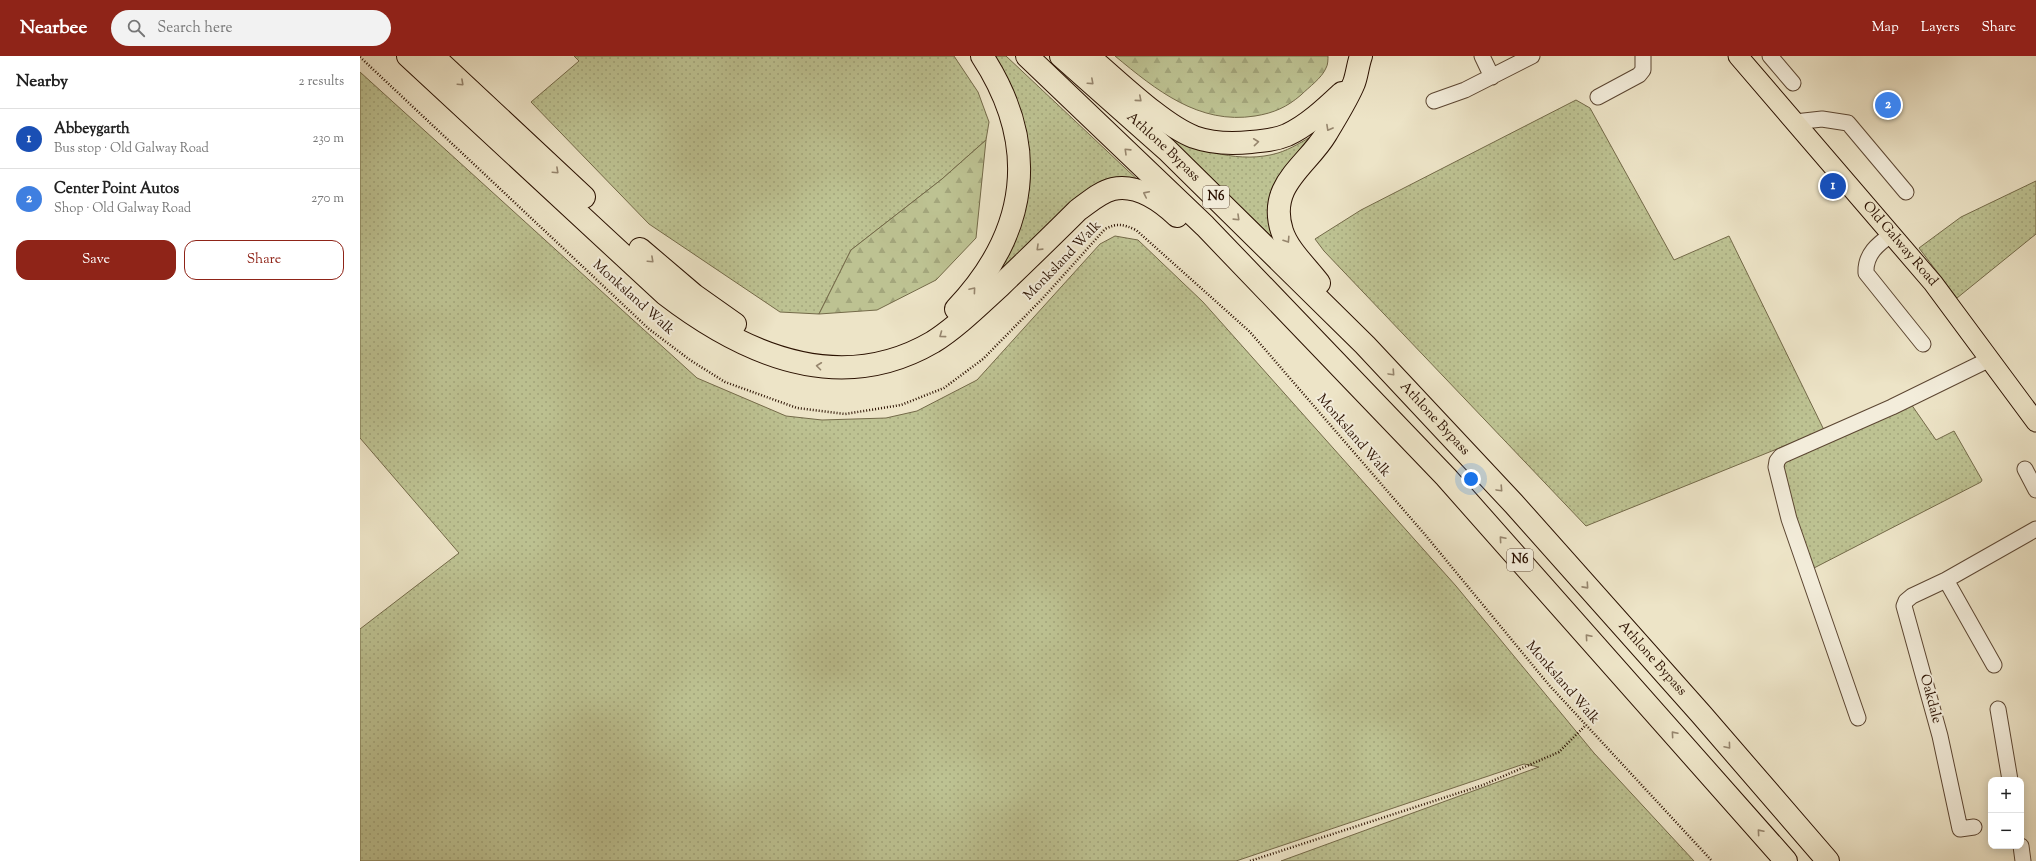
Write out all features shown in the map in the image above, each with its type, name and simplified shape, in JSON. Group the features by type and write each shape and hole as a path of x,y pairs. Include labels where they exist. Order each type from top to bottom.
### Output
{"highway":[{"path":"408,56 665,294 693,316 728,337 766,354 794,362 823,367 859,366 895,359 933,342 979,306 1078,210 1096,197 1112,189 1125,188 1143,192 1164,203 1204,242 1244,267"},
{"path":"432,56 664,271 720,315 744,329 770,340 796,348 847,353 875,349 905,340 931,325 956,309 975,289 994,261 1015,209 1019,175 1016,135 1008,105 994,75 982,56"},
{"name":"Athlone Bypass","path":"1027,56 1205,226 1446,477 1786,861"},
{"name":"Athlone Bypass","path":"1061,56 1167,150 1365,345 1514,504 1701,714 1828,861"},
{"path":"1088,56 1171,124 1194,137 1239,144 1267,141 1287,135 1319,114 1355,81"},
{"path":"1361,56 1355,81 1326,135 1290,177 1280,202 1279,218 1282,233 1365,345"}],"main road":[{"name":"Old Galway Road","path":"1738,56 1892,234 1933,284 2036,422"}],"street":[{"path":"1482,56 1492,77"},
{"path":"1434,101 1464,90 1532,56"},
{"path":"1598,97 1639,75 1643,70 1643,56"},
{"path":"1770,56 1793,83"},
{"path":"1795,122 1822,119 1848,123 1906,192"},
{"path":"1892,234 1879,244 1868,256 1866,273 1923,344"},
{"path":"1858,718 1789,519 1778,480 1777,461 1781,456 1892,407 1990,359"},
{"path":"2025,469 2036,490"},
{"name":"Oakdale","path":"1967,828 1904,606 1906,601 1912,596 1946,580 2036,529"},
{"path":"1946,580 1994,665"},
{"path":"1998,709 2009,777"},
{"path":"2021,849 2023,861"}],"path":[{"name":"Monksland Walk","path":"360,57 649,329 690,360 725,382 796,408 845,414 901,405 944,388 983,360 1043,298 1105,229 1113,225 1123,224 1136,230 1250,332 1427,537 1549,685 1712,861"},
{"path":"1250,861 1483,785 1559,752 1586,725"}],"green space":[{"path":"574,56 954,56 978,92 989,122 986,140 942,179 851,250 819,314 780,312 649,224 531,102 579,61"},
{"path":"992,56 1006,56 1141,183 1127,183 983,293 1026,202"},
{"path":"1115,56 1328,56 1327,65 1322,75 1291,103 1268,113 1255,116 1235,117 1215,115 1197,110 1179,102 1146,81"},
{"path":"360,72 697,378 786,416 822,420 886,418 917,411 977,380 1100,244 1115,236 1138,240 1203,302 1456,586 1594,753 1694,861 1281,861 1539,767 1524,764 1236,861 360,861 360,629 459,553 360,438"},
{"path":"1576,100 1590,108 1674,260 1729,236 1824,430 1586,526 1324,251 1315,239 1361,210"},
{"path":"1314,135 1286,166 1271,194 1269,209 1274,239 1167,136 1207,151 1250,157 1278,153"},
{"path":"986,140 976,238 936,280 877,310 819,314 851,250 942,179"},
{"path":"2036,181 2036,234 1957,298 1919,248 1961,217"},
{"path":"1911,404 1936,440 1954,431 1982,480 1981,482 1814,568 1800,533 1782,471 1788,456"}],"place":[{"name":"Center Point Autos","path":"1888,105"},
{"name":"Abbeygarth","path":"1833,186"}]}
